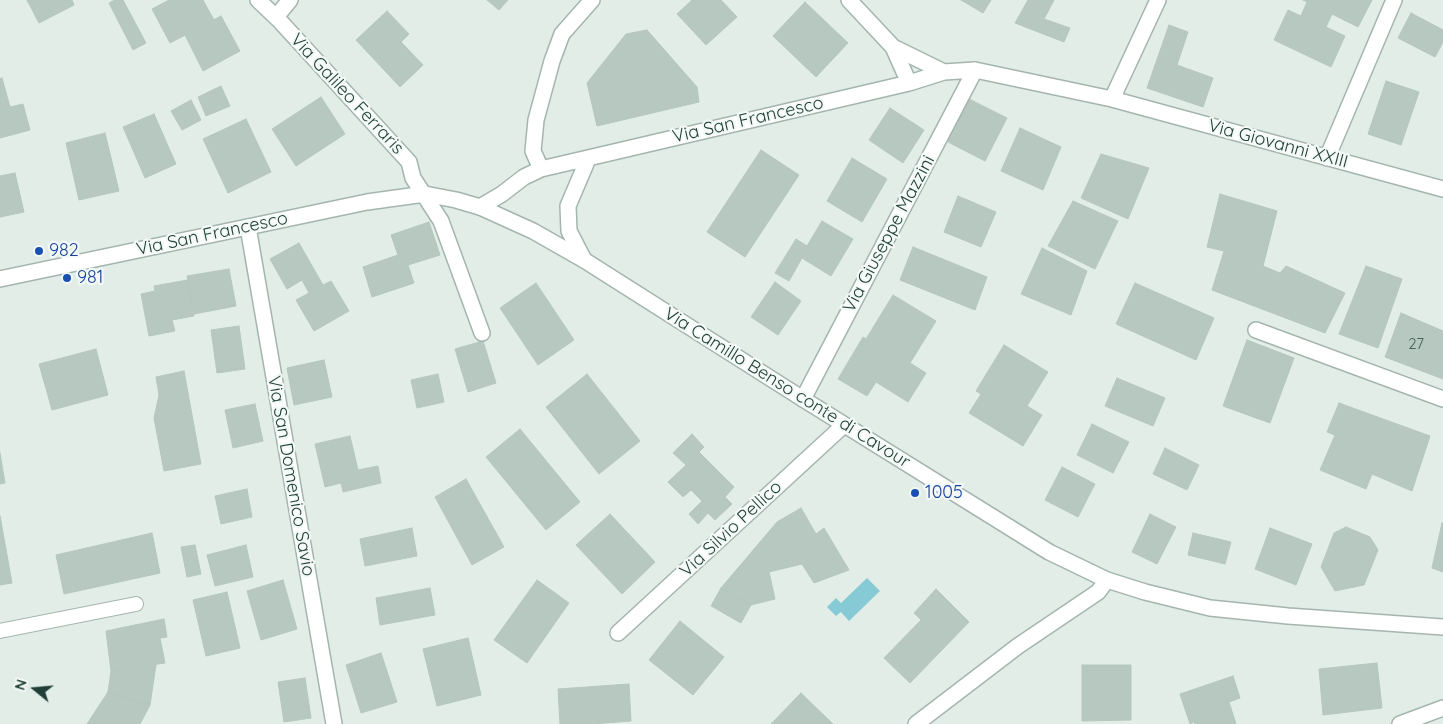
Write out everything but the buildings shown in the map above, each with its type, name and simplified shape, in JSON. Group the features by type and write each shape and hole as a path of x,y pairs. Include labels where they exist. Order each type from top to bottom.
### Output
{"street":[{"name":"Via Galileo Ferraris","path":"258,0 276,17 409,162 413,178 442,221 482,333"},
{"path":"276,17 290,0"},
{"path":"541,169 533,151 536,120 552,61 562,34 592,0"},
{"path":"849,0 893,47 909,83"},
{"path":"1112,99 1158,0"},
{"path":"1327,158 1394,0"},
{"path":"893,47 944,72"},
{"name":"Via San Francesco","path":"480,207 502,194 524,177 541,169 909,83 944,72 975,70"},
{"name":"Via Giovanni XXIII","path":"975,70 1112,99 1443,189"},
{"name":"Via Giuseppe Mazzini","path":"803,399 975,70"},
{"path":"584,260 569,231 568,206 588,159"},
{"name":"Via San Francesco","path":"0,279 367,202 425,194"},
{"name":"Via Camillo Benso conte di Cavour","path":"425,194 480,207 533,231 584,260 1049,552 1108,580 1145,592 1210,608 1288,616 1443,627"},
{"name":"Via San Domenico Savio","path":"248,227 334,724"},
{"path":"1256,330 1443,399"},
{"name":"Via Silvio Pellico","path":"618,633 844,425"},
{"path":"916,724 1018,646 1098,592 1108,580"},
{"path":"1400,724 1443,708"}],"lane":[{"path":"0,632 136,604"}],"water":[{"path":"867,578 880,591 849,621 841,612 836,616 827,607 836,598 841,603"}],"place":[{"name":"982","path":"39,251"},
{"name":"981","path":"67,278"},
{"name":"1005","path":"915,493"}]}
